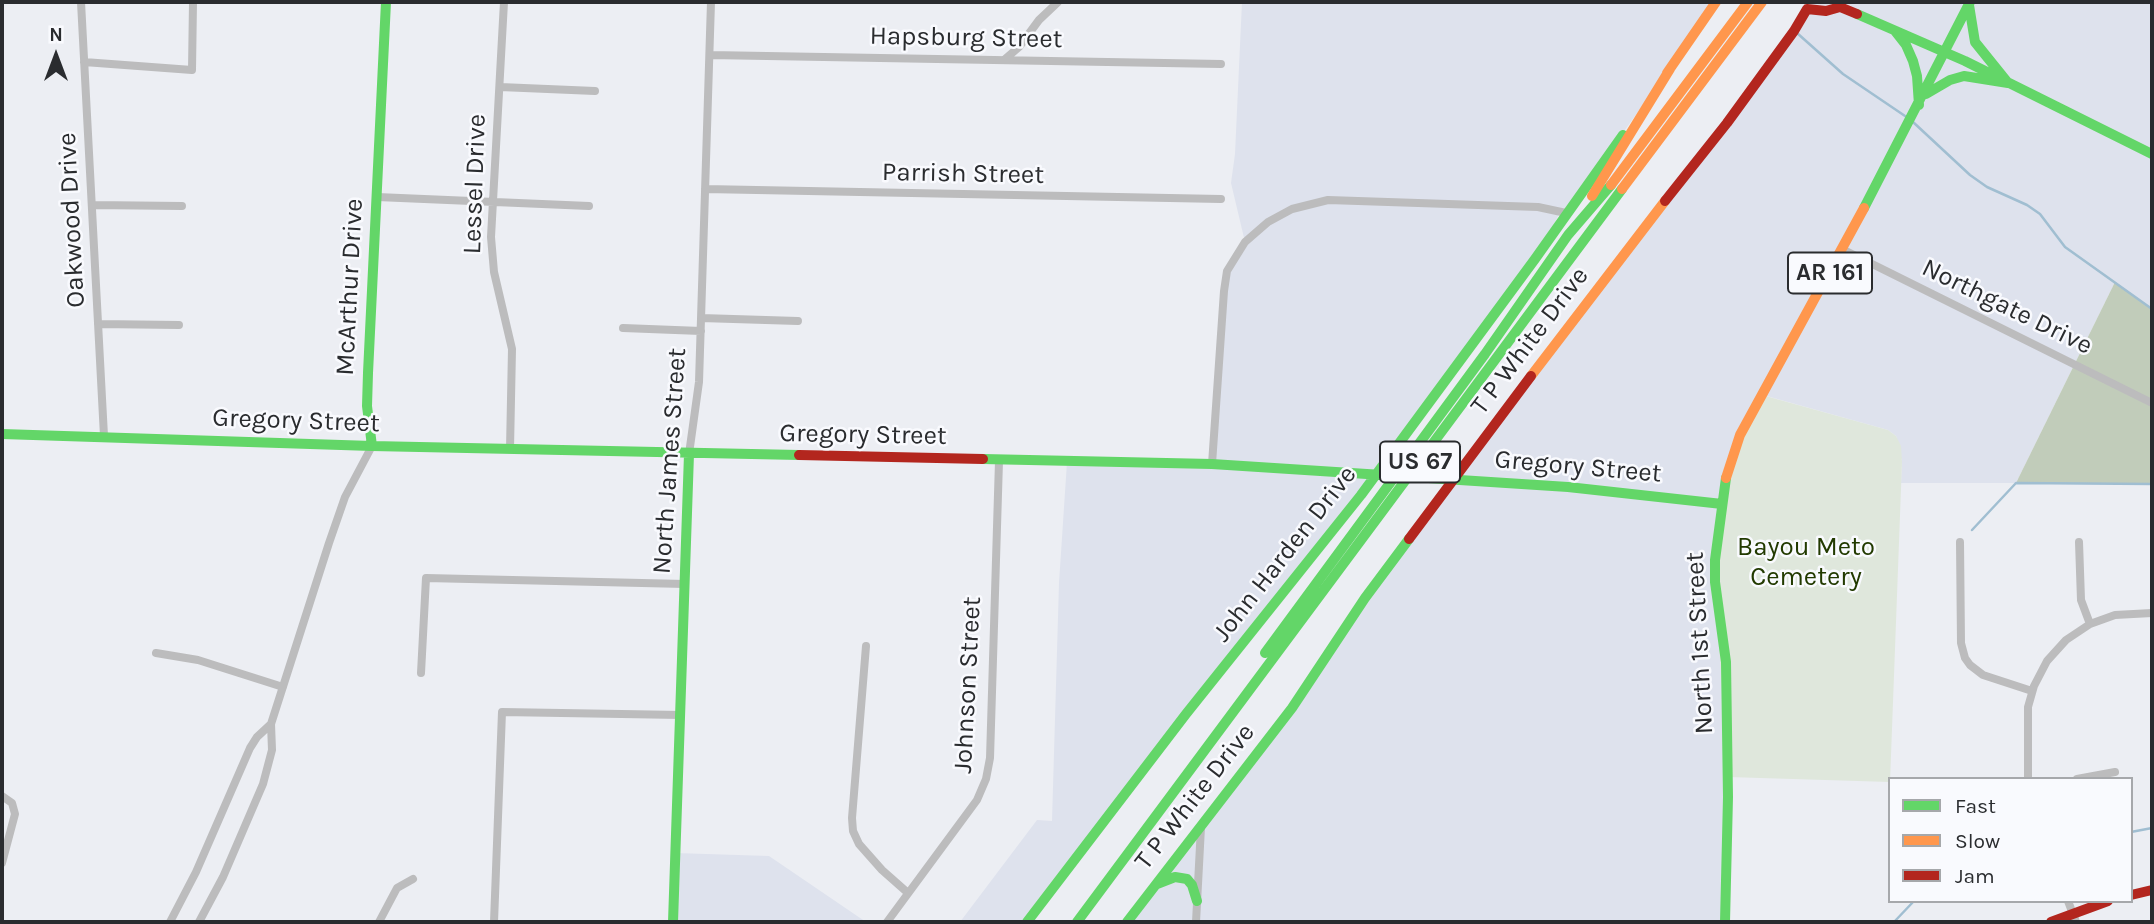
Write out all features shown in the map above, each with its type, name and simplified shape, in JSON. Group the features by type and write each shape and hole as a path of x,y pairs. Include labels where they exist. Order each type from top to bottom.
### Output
{"main road":[{"name":"McArthur Drive","path":"372,446 367,395 386,2"},
{"name":"John Harden Drive","path":"1027,922 1186,714 1361,495 1716,2"},
{"name":"US 67","path":"1066,922 1486,354 1568,235 1619,176 1748,2"},
{"name":"US 67","path":"1077,922 1762,2"},
{"path":"1969,3 1975,42 2008,83"},
{"name":"North 1st Street","path":"1725,922 1728,802 1726,662 1715,582 1715,561 1726,476 1738,439 1921,101 1969,3"},
{"name":"T P White Drive","path":"1127,922 1292,708 1372,589 1635,238 1735,112 1807,9 1851,9 2152,154"},
{"path":"1895,31 1906,45 1913,61 1921,101"},
{"path":"1568,235 1670,69"},
{"path":"1921,101 1938,85 1964,76 2008,83"},
{"name":"Gregory Street","path":"2,434 690,454 1212,464 1537,485 1722,504"},
{"name":"North James Street","path":"673,922 690,454"},
{"path":"1157,884 1175,877 1187,879 1197,901"},
{"path":"2133,895 2152,890"},
{"path":"2051,922 2075,918 2104,903"}],"street":[{"name":"Oakwood Drive","path":"81,2 104,436"},
{"path":"85,62 192,70 193,2"},
{"name":"Lessel Drive","path":"504,2 492,237 494,272 512,349 510,449"},
{"name":"North James Street","path":"690,454 697,411 701,331 710,2"},
{"path":"1004,60 1019,47 1039,20 1058,2"},
{"name":"Hapsburg Street","path":"710,55 1221,64"},
{"path":"500,87 595,91"},
{"name":"Parrish Street","path":"705,189 1221,199"},
{"path":"377,198 589,206"},
{"path":"1212,464 1227,271 1235,255 1254,232 1292,209 1328,200 1538,207 1566,213"},
{"path":"92,205 182,206"},
{"name":"Northgate Drive","path":"1842,249 2152,403"},
{"path":"701,318 798,321"},
{"path":"98,324 179,325"},
{"path":"622,328 701,331"},
{"path":"199,922 223,877 263,784 272,750 271,724 345,496 372,446"},
{"name":"Johnson Street","path":"887,922 977,800 989,767 999,461"},
{"path":"1960,542 1961,643 1965,658 1970,666 1983,675 2032,691"},
{"path":"2079,542 2081,600 2090,624"},
{"path":"421,673 426,578 685,584"},
{"path":"2028,777 2027,718 2032,691 2041,670 2058,647 2090,624 2115,615 2152,612"},
{"path":"866,646 853,831 859,844 882,870 908,893"},
{"path":"156,653 198,660 283,687"},
{"path":"494,922 502,712 681,715"},
{"path":"170,922 196,872 250,748 271,724"},
{"path":"2088,777 2115,772"},
{"path":"2,796 12,803 15,814 2,863"},
{"path":"1196,922 1201,827"},
{"path":"379,922 397,888 413,879"}],"shaded area":[{"path":"1242,2 1716,2 1566,213 1560,212 1546,241 1477,337 1027,922 960,922 1037,820 1052,821 1059,583 1067,462 1211,464 1227,271 1245,242 1231,183 1235,154"},
{"path":"1812,2 2152,2 2152,311 2114,284 2016,483 1901,483 1902,462 1896,436 1888,430 1763,395 1723,631 1725,922 1128,922"},
{"path":"675,853 769,856 866,922 673,922"}],"green space":[{"path":"2115,282 2152,309 2152,484 2016,483"},
{"name":"Bayou Meto Cemetery","path":"1762,395 1888,430 1896,436 1901,446 1902,462 1888,782 1728,777 1716,601 1726,476"}],"waterway":[{"path":"1797,33 1843,74 1908,118"},
{"path":"1913,122 1970,175 1987,187 2027,205 2040,214 2065,247 2152,309"},
{"path":"1972,530 2016,483 2152,484"},
{"path":"2133,832 2152,828"},
{"path":"1894,922 1912,903"}],"traffic: fast":[{"path":"372,446 367,406 368,373 386,2"},
{"path":"1864,208 1970,2"},
{"path":"1969,5 1975,42 2008,83"},
{"path":"1857,14 1965,61 2152,154"},
{"path":"1895,31 1906,45 1913,61 1919,105"},
{"path":"1926,94 1950,80 1964,76 2008,83"},
{"path":"1027,922 1186,714 1361,495 1623,135"},
{"path":"1265,653 1485,354 1568,235 1611,185"},
{"path":"1077,922 1622,189"},
{"path":"2,434 372,446 799,455"},
{"path":"673,922 689,454"},
{"path":"983,459 1212,464 1568,487 1722,504"},
{"path":"1725,922 1728,797 1726,662 1715,582 1715,560 1726,478"},
{"path":"1127,922 1292,708 1365,598 1409,539"},
{"path":"1157,884 1175,877 1187,879 1197,901"}],"traffic: slow":[{"path":"1667,73 1716,2"},
{"path":"1611,185 1748,2"},
{"path":"1622,189 1762,2"},
{"path":"1592,196 1670,69"},
{"path":"1531,376 1665,201"},
{"path":"1726,478 1740,435 1864,208"}],"traffic: jam":[{"path":"1665,201 1727,123 1807,9 1826,11 1840,7 1857,14"},
{"path":"1409,539 1531,376"},
{"path":"799,455 983,459"},
{"path":"2133,895 2152,890"},
{"path":"2051,922 2103,903"}]}
